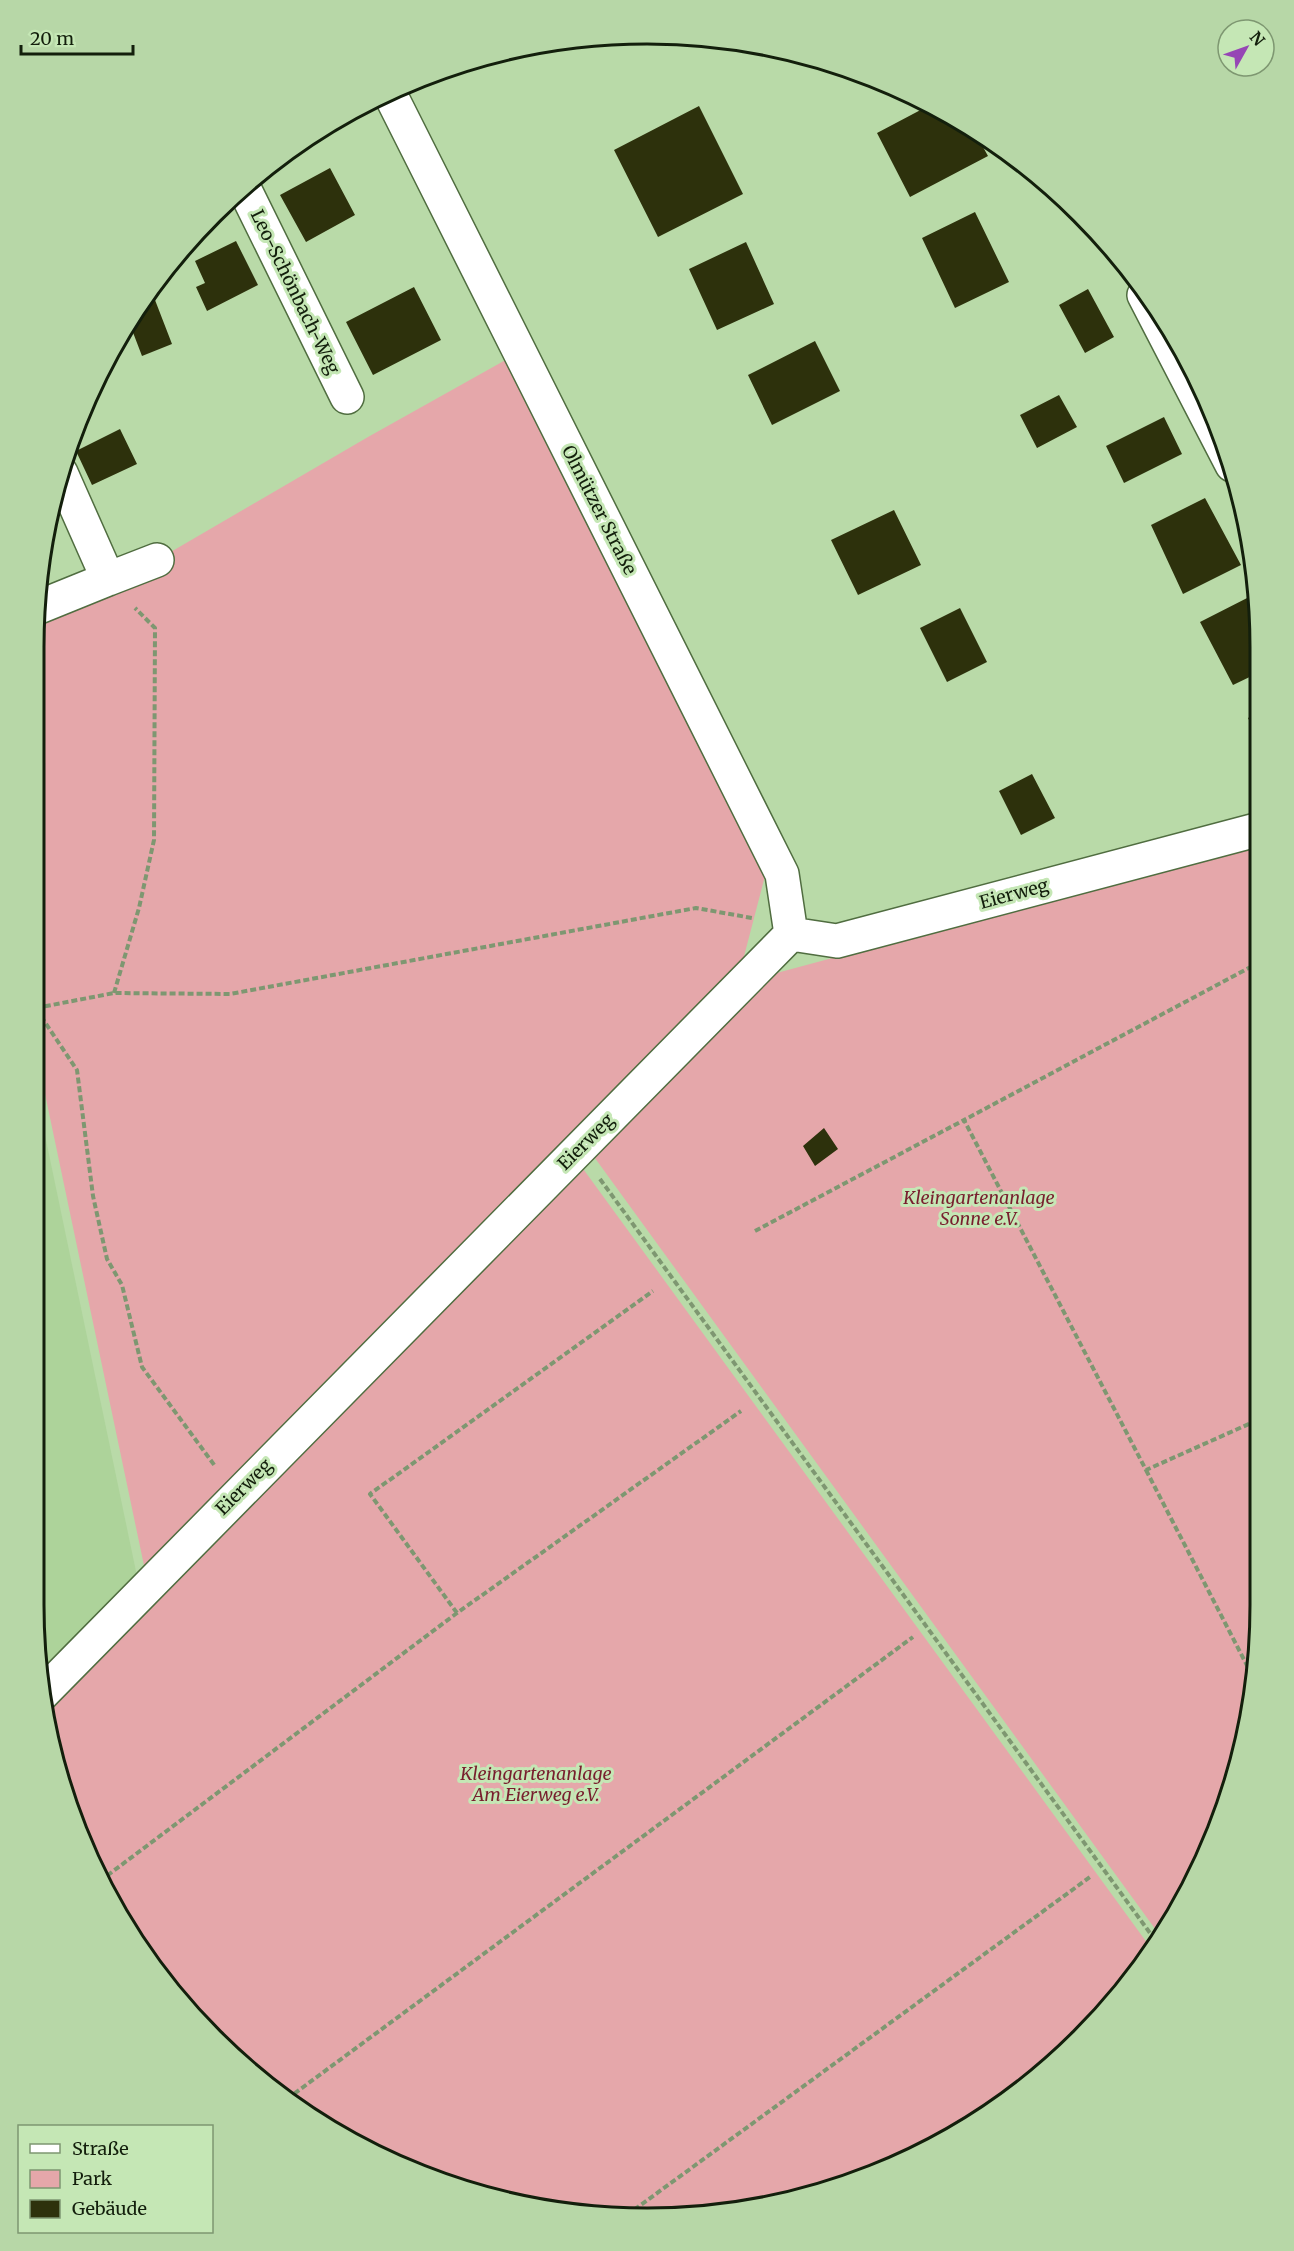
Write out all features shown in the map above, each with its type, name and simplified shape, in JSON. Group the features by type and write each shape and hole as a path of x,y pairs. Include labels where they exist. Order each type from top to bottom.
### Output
{"street":[{"name":"Olmützer Straße","path":"393,100 782,873 791,934"},
{"name":"Leo-Schönbach-Weg","path":"247,195 347,397"},
{"path":"1169,344 1188,380"},
{"path":"66,484 108,579"},
{"path":"45,604 157,560"},
{"name":"Eierweg","path":"50,1686 791,934 837,941 1250,831"}],"path":[{"path":"108,579 154,628 154,840 139,908 114,993"},
{"path":"44,1006 114,993 230,994 696,908 760,919 791,934"},
{"path":"755,1231 1250,968"},
{"path":"44,1020 77,1070 96,1207 107,1260 122,1285 142,1367 236,1495"},
{"path":"964,1120 1247,1665"},
{"path":"579,1149 1151,1935"},
{"path":"457,1613 370,1494 653,1290"},
{"path":"108,1875 457,1613 741,1411"},
{"path":"1146,1470 1250,1423"},
{"path":"295,2093 913,1636"},
{"path":"637,2208 1090,1877"}],"shaded area":[{"path":"44,1130 138,1581 48,1673 44,1604"}],"green space":[{"path":"520,352 766,872 742,964 146,1575 44,1089 45,604 157,560 368,437"},
{"name":"Kleingartenanlage Sonne e.V.","path":"1250,846 1249,1643 1239,1722 1218,1798 1205,1835 1188,1871 1155,1929 592,1154 773,974"},
{"name":"Kleingartenanlage Am Eierweg e.V.","path":"581,1166 1147,1942 1101,2002 1045,2058 982,2106 949,2127 878,2162 803,2187 765,2196 686,2206 647,2208 608,2206 529,2196 491,2187 416,2162 345,2127 280,2083 220,2031 168,1971 124,1906 89,1835 64,1760 53,1706"}],"building":[{"path":"699,106 743,194 658,237 614,150"},
{"path":"921,110 982,145 988,156 910,197 877,133"},
{"path":"330,168 355,215 306,242 280,195"},
{"path":"975,212 1009,282 955,308 922,238"},
{"path":"236,241 258,285 207,311 196,287 205,283 195,261"},
{"path":"746,242 774,304 717,330 689,269"},
{"path":"414,287 441,340 373,375 346,322"},
{"path":"1088,289 1114,337 1085,353 1059,305"},
{"path":"155,300 172,344 142,356 133,331"},
{"path":"815,341 840,391 772,425 748,375"},
{"path":"1059,395 1077,427 1037,448 1020,415"},
{"path":"1164,417 1182,454 1124,483 1106,446"},
{"path":"120,429 137,464 92,485 77,451"},
{"path":"1205,498 1241,565 1183,594 1151,525"},
{"path":"894,510 921,565 858,595 831,540"},
{"path":"1248,598 1250,677 1233,685 1200,622"},
{"path":"960,608 987,662 947,682 920,628"},
{"path":"1032,774 1055,818 1021,835 999,791"},
{"path":"824,1128 838,1149 815,1166 803,1146"}]}
